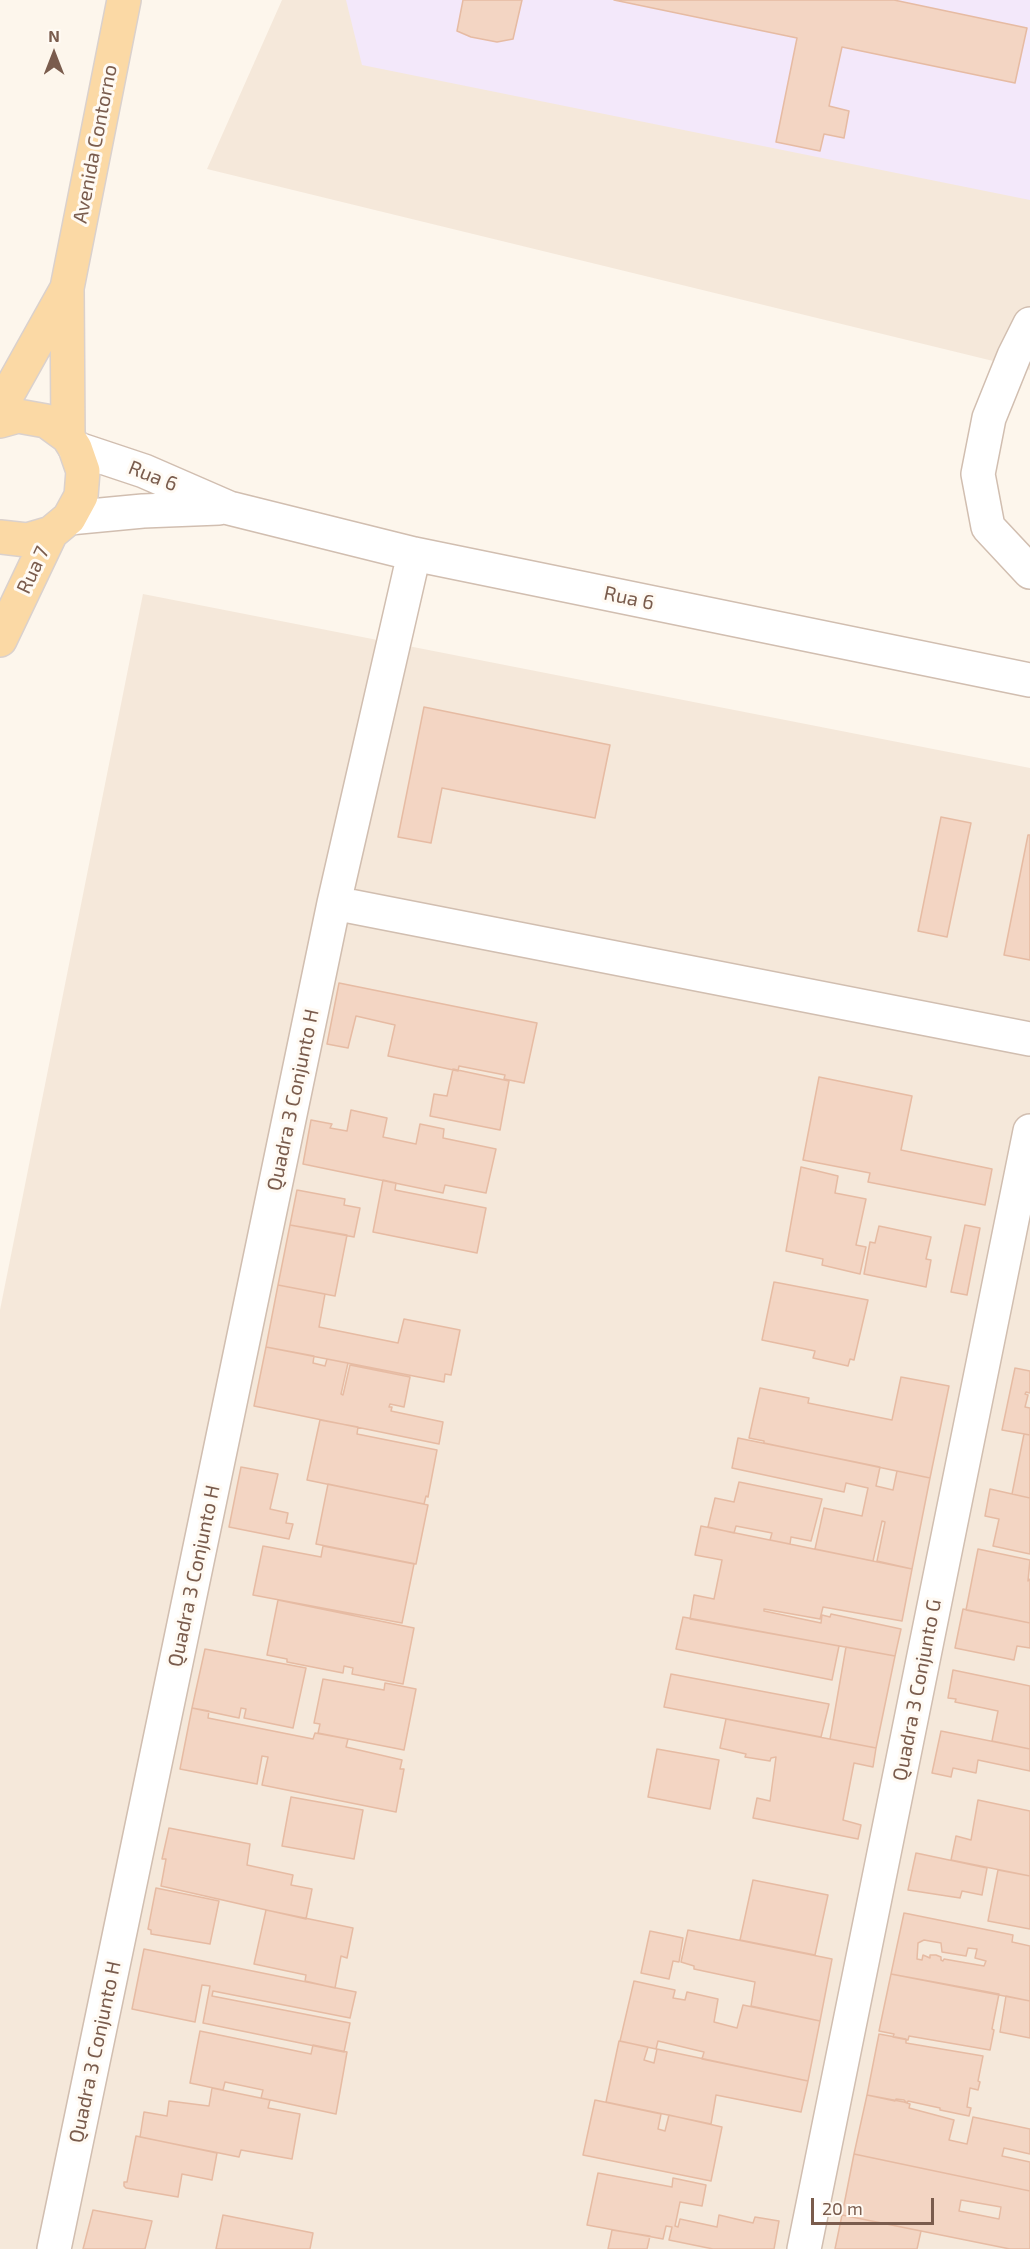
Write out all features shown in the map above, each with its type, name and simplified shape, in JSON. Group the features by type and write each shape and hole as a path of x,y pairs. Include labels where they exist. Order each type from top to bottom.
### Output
{"main road":[{"name":"Avenida Contorno","path":"71,443 67,288 124,0"},
{"name":"Avenida Contorno","path":"0,408 67,288"},
{"path":"0,421 18,416 46,421 71,443"},
{"name":"Rua 7","path":"0,640 60,525 81,496 83,471 71,443"},
{"path":"0,537 27,540 60,525"}],"street":[{"path":"1030,324 1014,356 989,418 978,474 988,527 1030,572"},
{"name":"Rua 6","path":"71,443 144,471 229,508 414,554 1030,680"},
{"name":"Rua 6","path":"60,525 143,511 229,508"},
{"name":"Quadra 3 Conjunto H","path":"54,2249 334,903 414,554"},
{"path":"334,903 1030,1039"},
{"name":"Quadra 3 Conjunto G","path":"804,2249 1030,1131"}],"shaded area":[{"path":"282,0 1030,0 1030,370 207,169"},
{"path":"346,0 1030,0 1030,200 362,65"},
{"path":"143,594 1030,768 1030,2249 0,2249 0,1310"}],"building":[{"path":"463,0 522,0 513,39 497,42 471,37 457,31"},
{"path":"614,0 894,0 1027,28 1015,83 842,47 829,106 849,111 844,138 824,134 820,151 776,142 797,38"},
{"path":"424,707 610,745 595,818 442,788 431,843 398,837"},
{"path":"941,817 971,823 947,937 918,931"},
{"path":"1028,835 1030,835 1030,960 1004,955"},
{"path":"339,983 537,1023 524,1083 504,1079 505,1075 459,1066 458,1071 388,1056 395,1025 356,1016 348,1048 327,1044"},
{"path":"453,1069 509,1081 500,1130 430,1116 434,1094 447,1096"},
{"path":"819,1077 912,1096 901,1150 992,1169 985,1205 868,1182 870,1173 803,1160"},
{"path":"351,1110 387,1118 383,1137 416,1144 420,1124 444,1129 443,1138 496,1149 486,1193 445,1185 443,1193 303,1164 311,1120 332,1124 330,1128 347,1131"},
{"path":"801,1167 838,1176 835,1193 866,1199 856,1245 866,1247 860,1274 822,1265 823,1259 786,1251"},
{"path":"383,1180 396,1183 395,1190 486,1208 477,1253 373,1232"},
{"path":"297,1190 345,1199 344,1205 360,1208 354,1237 290,1225"},
{"path":"290,1225 347,1235 335,1296 278,1285"},
{"path":"965,1225 980,1228 967,1295 951,1292"},
{"path":"879,1226 931,1237 926,1259 931,1260 926,1287 864,1274 870,1242 875,1243"},
{"path":"774,1282 868,1300 854,1360 850,1359 848,1366 813,1358 815,1351 762,1340"},
{"path":"278,1285 325,1294 319,1327 398,1343 404,1319 460,1330 451,1375 445,1374 444,1382 266,1347"},
{"path":"266,1347 314,1356 313,1363 325,1366 327,1359 348,1363 341,1394 343,1395 350,1365 410,1377 404,1407 390,1404 389,1407 392,1407 391,1411 443,1422 439,1444 254,1406"},
{"path":"1015,1368 1030,1371 1030,1393 1025,1394 1028,1395 1025,1407 1030,1408 1030,1435 1002,1430"},
{"path":"901,1377 949,1386 930,1478 749,1438 760,1388 809,1398 808,1403 892,1420"},
{"path":"320,1420 358,1427 357,1434 437,1450 428,1497 426,1496 424,1504 307,1480"},
{"path":"1024,1434 1030,1435 1030,1498 1012,1494"},
{"path":"738,1438 880,1467 876,1486 893,1490 897,1471 930,1478 912,1569 877,1561 885,1522 882,1521 873,1561 815,1549 824,1508 862,1516 868,1488 846,1483 844,1492 732,1468"},
{"path":"241,1467 278,1474 270,1509 288,1513 286,1523 293,1524 289,1539 229,1527"},
{"path":"739,1482 822,1499 811,1541 791,1537 790,1544 770,1540 772,1533 736,1526 734,1533 708,1527 715,1498 734,1502"},
{"path":"328,1484 428,1505 416,1564 316,1544"},
{"path":"990,1489 1030,1498 1030,1554 993,1546 999,1519 985,1516"},
{"path":"701,1526 912,1569 902,1621 823,1607 820,1619 764,1609 764,1611 821,1623 822,1615 830,1617 831,1614 901,1629 895,1656 690,1619 694,1595 714,1599 722,1560 695,1555"},
{"path":"263,1546 321,1557 323,1546 414,1564 402,1623 253,1595"},
{"path":"978,1549 1030,1560 1028,1581 1030,1579 1030,1623 966,1610"},
{"path":"278,1600 414,1628 403,1684 352,1674 353,1668 344,1666 343,1673 287,1662 287,1659 267,1655"},
{"path":"963,1609 1030,1623 1030,1648 1017,1646 1014,1660 955,1648"},
{"path":"683,1617 839,1646 832,1680 676,1649"},
{"path":"846,1647 895,1656 876,1748 830,1739"},
{"path":"205,1649 306,1668 293,1728 244,1718 246,1709 241,1708 239,1718 192,1708"},
{"path":"953,1670 1030,1686 1030,1749 992,1741 998,1711 955,1702 956,1699 948,1698"},
{"path":"671,1674 829,1704 821,1737 664,1707"},
{"path":"323,1679 384,1690 385,1683 416,1689 404,1750 318,1733 320,1724 314,1723"},
{"path":"192,1708 209,1711 208,1718 313,1739 315,1733 348,1739 346,1747 402,1760 400,1769 404,1769 396,1812 262,1785 268,1757 262,1756 257,1784 180,1769"},
{"path":"726,1719 876,1748 873,1767 854,1763 843,1820 861,1825 858,1839 753,1818 757,1798 770,1801 776,1757 771,1758 770,1761 745,1757 746,1754 720,1748"},
{"path":"941,1731 1030,1749 1030,1771 978,1760 976,1773 953,1768 951,1777 932,1773"},
{"path":"657,1749 719,1760 710,1809 648,1797"},
{"path":"291,1797 363,1810 354,1859 282,1846"},
{"path":"978,1800 1030,1811 1030,1876 951,1860 956,1836 971,1840"},
{"path":"169,1828 250,1844 247,1865 293,1875 291,1885 312,1889 306,1919 161,1886 166,1859 162,1859"},
{"path":"916,1853 987,1868 982,1895 962,1891 960,1898 908,1890"},
{"path":"998,1870 1030,1876 1030,1929 988,1921"},
{"path":"753,1880 828,1895 815,1955 740,1940"},
{"path":"156,1888 219,1901 210,1944 151,1934 151,1930 148,1929"},
{"path":"266,1910 353,1928 347,1958 341,1956 335,1988 305,1981 306,1975 254,1964"},
{"path":"904,1913 1013,1935 1012,1942 1030,1946 1030,2001 891,1974","holes":["924,1940 941,1943 942,1952 966,1956 968,1948 977,1949 975,1958 986,1961 984,1966 944,1959 943,1961 936,1955 930,1955 930,1958 923,1955 922,1960 917,1959 918,1943"]},
{"path":"688,1930 832,1959 820,2021 751,2006 755,1982 694,1969 694,1966 681,1962"},
{"path":"650,1931 683,1938 679,1962 673,1961 669,1979 641,1973"},
{"path":"144,1949 356,1992 350,2018 213,1991 212,1996 350,2023 344,2052 203,2023 210,1986 202,1985 195,2022 132,2009"},
{"path":"891,1974 999,1994 990,2050 909,2036 908,2040 879,2031"},
{"path":"634,1981 675,1990 673,1998 685,2000 687,1992 718,1999 714,2022 737,2028 743,2005 820,2021 808,2081 702,2059 704,2052 658,2041 656,2049 620,2041"},
{"path":"1006,1996 1030,2001 1030,2038 1000,2032"},
{"path":"200,2031 311,2054 313,2045 347,2052 336,2114 261,2098 263,2090 225,2082 223,2090 190,2083"},
{"path":"879,2034 906,2039 906,2043 983,2056 978,2090 970,2088 967,2107 971,2108 969,2116 908,2101 907,2103 904,2100 896,2099 895,2101 867,2095"},
{"path":"619,2041 648,2047 644,2060 654,2063 657,2049 808,2081 801,2112 716,2095 711,2124 606,2102"},
{"path":"212,2088 270,2100 268,2108 300,2114 292,2159 241,2150 239,2157 140,2137 144,2112 167,2116 169,2101 209,2106"},
{"path":"867,2095 904,2102 910,2104 909,2108 954,2120 949,2140 967,2144 973,2117 1030,2129 1030,2154 1004,2148 1002,2156 1030,2162 1030,2191 854,2154"},
{"path":"595,2100 661,2114 658,2129 665,2131 669,2115 722,2127 711,2181 583,2155"},
{"path":"136,2136 217,2153 212,2180 182,2174 178,2197 126,2188 124,2182 127,2182"},
{"path":"854,2154 1030,2191 1030,2249 1010,2249 842,2215","holes":["961,2200 1001,2207 999,2219 959,2211"]},
{"path":"598,2173 672,2187 673,2178 706,2185 702,2206 680,2202 675,2226 678,2227 680,2219 717,2227 719,2215 753,2223 755,2217 779,2221 774,2249 713,2249 669,2240 672,2227 666,2226 663,2239 587,2225"},
{"path":"93,2210 152,2221 145,2249 83,2249"},
{"path":"223,2215 313,2233 310,2249 216,2249"},
{"path":"842,2215 921,2231 917,2249 835,2249"},
{"path":"612,2230 650,2236 647,2249 608,2249"}]}
